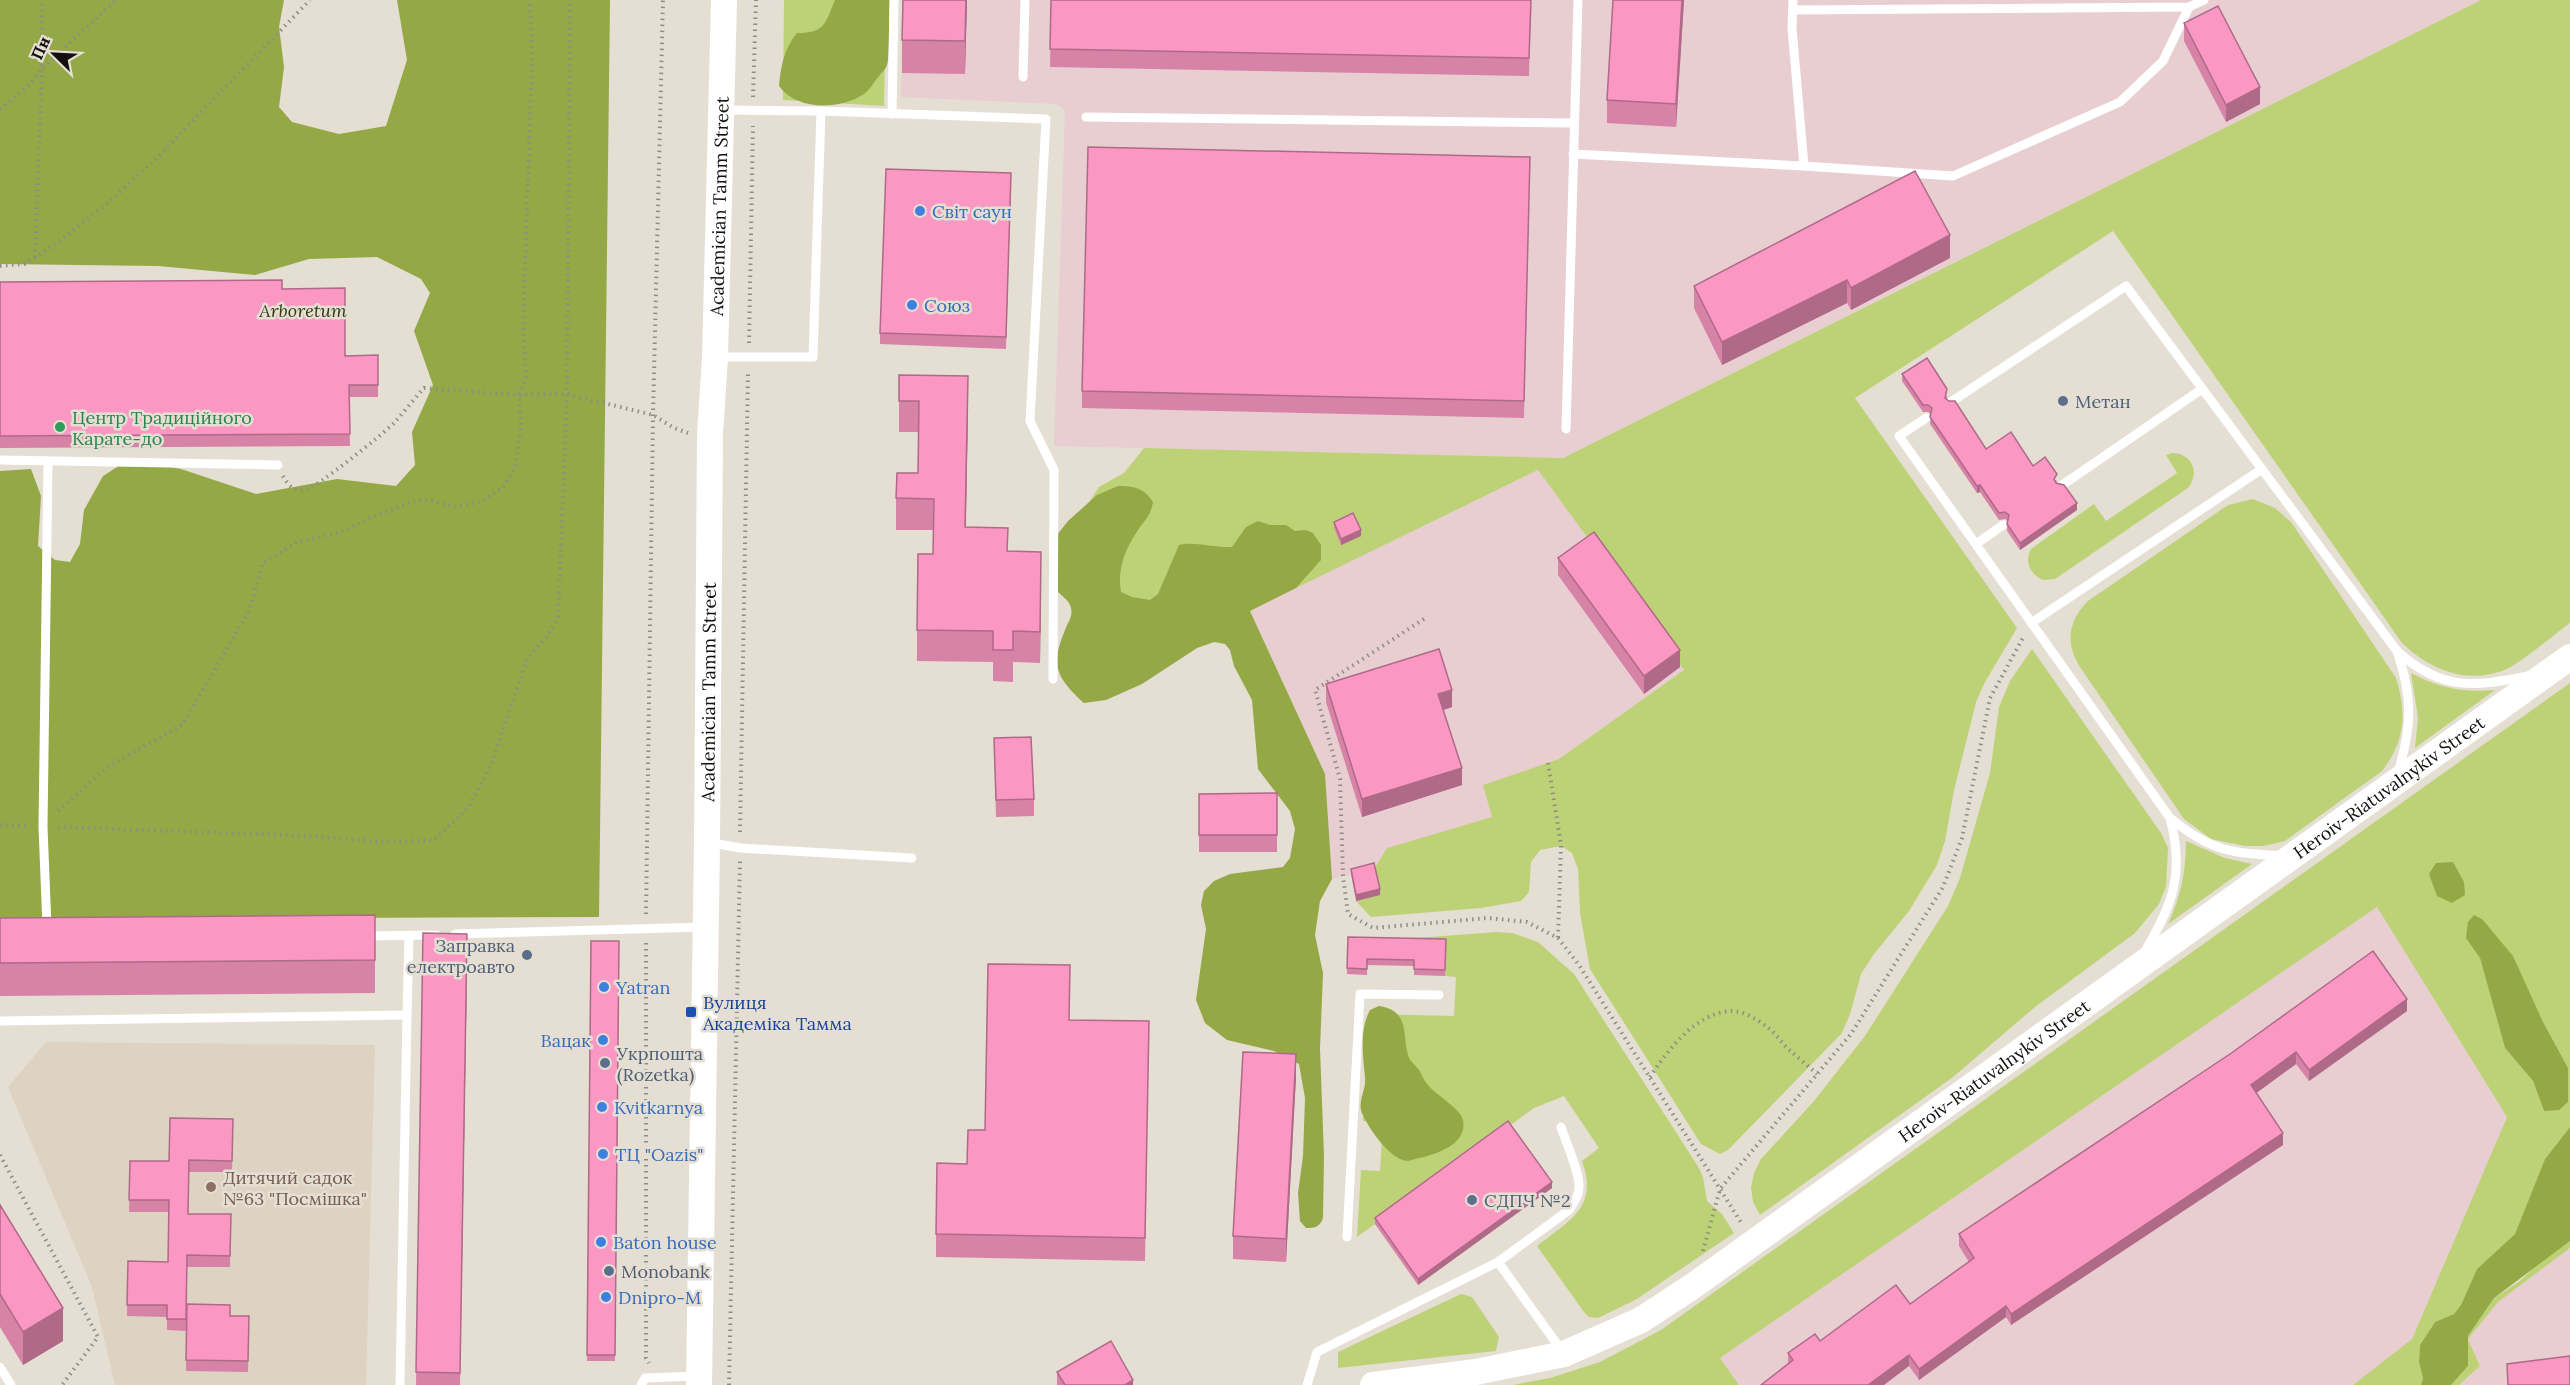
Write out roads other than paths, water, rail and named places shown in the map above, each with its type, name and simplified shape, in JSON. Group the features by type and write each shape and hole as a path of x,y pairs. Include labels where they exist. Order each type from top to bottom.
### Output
{"street":[{"name":"Academician Tamm Street","path":"699,1380 710,435 715,357 719,110 724,0"},
{"name":"Heroiv-Riatuvalnykiv Street","path":"1373,1385 1479,1378 1564,1354 1641,1320 1754,1243 2570,657"}],"lane":[{"path":"892,114 894,0"},
{"path":"1023,77 1025,0"},
{"path":"1566,429 1578,0"},
{"path":"1804,166 1793,5 2189,7 2204,0"},
{"path":"1574,154 1953,176 2120,102 2163,62 2189,7"},
{"path":"719,110 821,111 1046,119 1030,421 1054,470 1053,679"},
{"path":"715,357 813,357 821,111"},
{"path":"1086,117 1574,123"},
{"path":"1951,402 2126,286 2397,651 2417,668 2434,677 2461,684 2494,683 2549,673"},
{"path":"2061,486 2202,389"},
{"path":"1926,418 1899,436 2170,818 2191,835 2220,849 2236,853 2294,856"},
{"path":"0,460 278,465"},
{"path":"48,462 43,827 46,935 58,935"},
{"path":"2031,623 2262,469"},
{"path":"1976,544 2003,525"},
{"path":"2395,784 2406,745 2410,718 2406,679 2397,651"},
{"path":"2129,975 2154,935 2172,894 2177,876 2178,857 2170,818"},
{"path":"707,842 740,848 912,858"},
{"path":"350,936 705,927"},
{"path":"400,1385 409,936"},
{"path":"1347,1237 1360,994 1439,995"},
{"path":"0,1021 407,1015"},
{"path":"1307,1385 1317,1352 1498,1262 1569,1210 1576,1199 1579,1188 1577,1174 1561,1127"},
{"path":"1498,1262 1564,1354"},
{"path":"0,1367 11,1385"},
{"path":"641,1385 645,1378 699,1380"}],"place":[{"name":"Світ саун","path":"920,211"},
{"name":"Союз","path":"912,305"},
{"name":"Метан","path":"2063,401"},
{"name":"Центр Традиційного Карате-до","path":"60,427"},
{"name":"Заправка електроавто","path":"527,955"},
{"name":"Yatran","path":"604,987"},
{"name":"Вулиця Академіка Тамма","path":"691,1012"},
{"name":"Вацак","path":"603,1040"},
{"name":"Укрпошта (Rozetka)","path":"605,1063"},
{"name":"Kvitkarnya","path":"602,1107"},
{"name":"ТЦ \"Oazis\"","path":"603,1154"},
{"name":"Дитячий садок №63 \"Посмішка\"","path":"211,1187"},
{"name":"СДПЧ №2","path":"1472,1200"},
{"name":"Baton house","path":"601,1242"},
{"name":"Monobank","path":"609,1271"},
{"name":"Dnipro-M","path":"606,1297"}],"park label":[{"name":"Arboretum","path":"303,310"}]}
